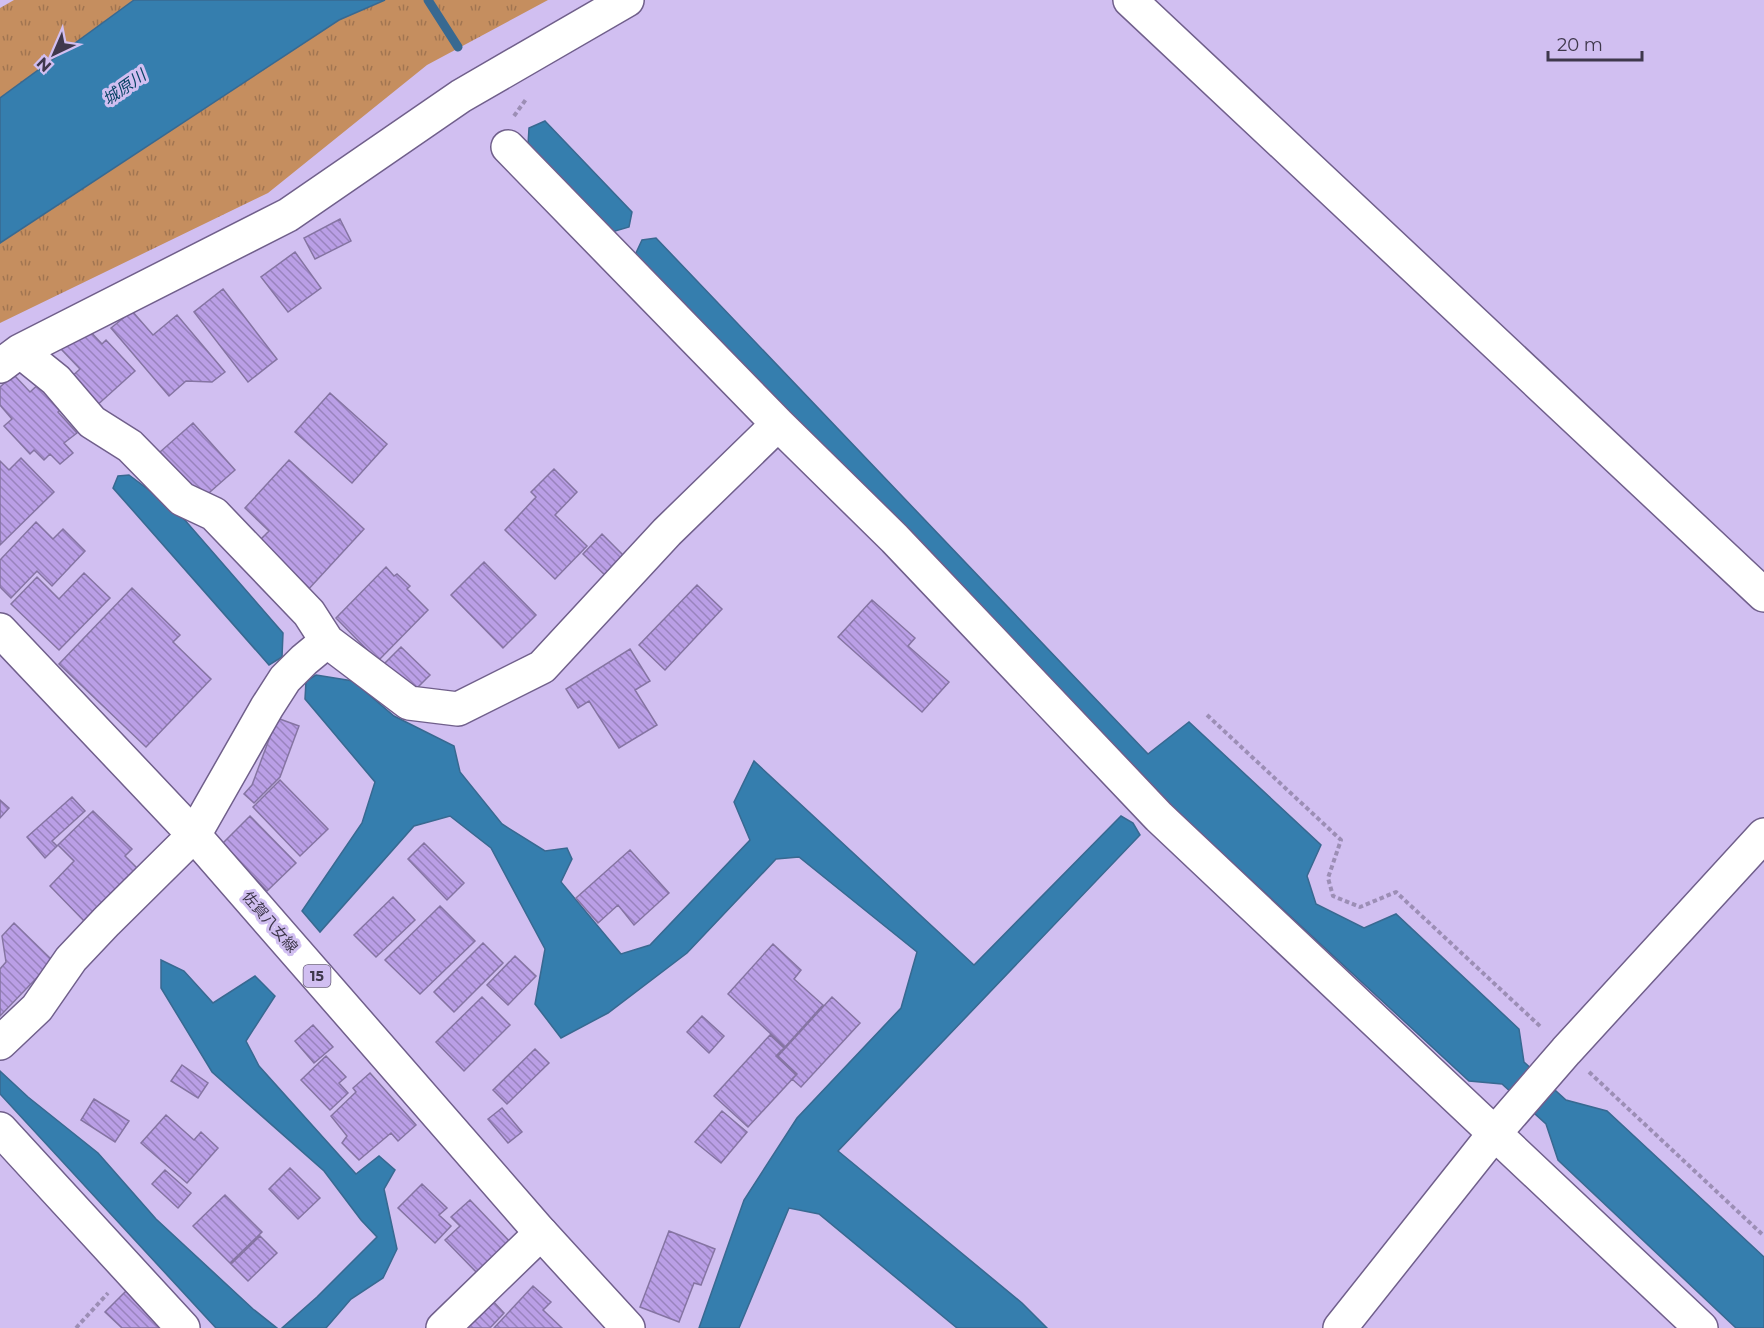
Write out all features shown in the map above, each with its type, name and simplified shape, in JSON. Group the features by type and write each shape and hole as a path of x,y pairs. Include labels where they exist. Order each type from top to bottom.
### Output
{"street":[{"path":"10,358 288,215 461,96 627,0"},
{"path":"1130,0 1764,595"},
{"path":"508,147 778,424 894,539 1159,817 1503,1125 1701,1328"},
{"path":"10,358 56,380 92,422 130,446 182,500 214,514 309,613 327,641 409,703 458,709 542,667 667,532 778,424"},
{"name":"佐賀八女線","path":"0,630 194,835 541,1233 628,1328"},
{"path":"0,1043 37,1008 71,959 194,835 285,679 327,641"},
{"path":"1340,1328 1558,1060 1764,835"},
{"path":"0,1129 183,1328"},
{"path":"443,1328 541,1233"}],"path":[{"path":"1207,716 1341,840 1328,878 1333,896 1360,907 1396,892 1558,1060 1764,1236"},
{"path":"76,1328 128,1270"}],"green space":[{"path":"14,0 134,0 0,98 0,8"},
{"path":"385,0 548,0 427,65 268,193 0,323 0,243 339,20"}],"water":[{"name":"城原川","path":"134,0 385,0 339,20 0,243 0,98"},
{"path":"545,121 632,212 629,227 612,232 528,145 529,128"},
{"path":"656,238 1148,754 1189,722 1321,845 1307,876 1316,904 1364,928 1396,914 1519,1029 1524,1062 1566,1100 1607,1111 1764,1257 1764,1328 1736,1328 1558,1160 1546,1124 1502,1084 1469,1081 1161,797 635,255 642,240"},
{"path":"129,475 177,511 283,633 282,657 269,665 113,488 118,476"},
{"path":"316,675 353,681 394,716 454,746 460,772 502,824 545,851 567,848 572,859 561,882 621,954 650,945 750,840 734,802 754,761 974,965 1121,816 1133,823 1140,835 838,1151 1022,1303 1047,1328 957,1328 819,1214 789,1208 739,1328 699,1328 744,1200 797,1118 901,1008 917,952 799,857 776,859 687,953 608,1013 561,1038 535,1004 545,949 491,848 450,816 414,826 320,932 302,911 362,823 375,782 305,699 306,681"},
{"path":"161,960 184,971 213,1003 255,976 275,996 246,1041 259,1066 356,1174 379,1156 395,1170 384,1189 397,1249 383,1278 351,1299 326,1328 282,1328 317,1297 377,1237 361,1220 324,1171 212,1072 161,988"},
{"path":"0,1071 28,1097 98,1153 156,1219 253,1309 277,1328 216,1328 0,1094"}],"building":[{"path":"340,219 351,241 315,259 304,238"},
{"path":"295,252 321,288 288,312 261,277"},
{"path":"223,289 277,359 248,382 194,312"},
{"path":"132,311 153,335 177,315 225,372 212,382 186,381 169,396 111,328"},
{"path":"86,327 102,344 106,340 135,371 94,408 68,380 80,369 61,349"},
{"path":"14,375 30,392 42,381 65,406 58,412 77,433 64,443 73,453 60,464 50,454 44,460 34,450 30,454 4,426 12,419 0,405 0,387"},
{"path":"330,393 387,444 352,483 295,432"},
{"path":"193,423 235,470 202,499 160,452"},
{"path":"21,458 54,492 0,545 0,461 9,470"},
{"path":"289,460 364,529 306,592 255,545 269,531 245,508"},
{"path":"554,469 577,492 555,515 587,546 555,579 505,530 536,497 531,492"},
{"path":"36,522 53,539 63,529 85,551 52,586 37,571 11,598 0,587 0,560"},
{"path":"602,534 628,560 609,579 583,554"},
{"path":"484,562 536,615 503,648 451,595"},
{"path":"386,567 394,576 397,574 410,586 407,589 428,610 378,661 336,618"},
{"path":"84,573 110,598 59,650 11,604 37,577 59,599"},
{"path":"697,585 722,609 665,670 639,645"},
{"path":"132,588 180,635 173,642 211,679 146,747 59,664"},
{"path":"872,600 915,638 908,646 949,682 922,712 838,637"},
{"path":"401,647 430,675 413,692 384,664"},
{"path":"630,649 650,681 635,690 657,725 619,748 589,701 578,708 566,689"},
{"path":"277,718 299,726 280,777 254,803 244,794 252,785"},
{"path":"280,780 328,829 300,856 253,807"},
{"path":"72,797 85,811 52,841 57,846 45,858 27,837"},
{"path":"0,800 9,808 0,818"},
{"path":"93,811 132,849 125,856 137,868 84,921 50,886 74,861 58,845"},
{"path":"250,816 296,863 267,891 222,844"},
{"path":"424,843 464,883 447,900 408,859"},
{"path":"630,850 669,893 634,925 618,905 598,923 576,898"},
{"path":"393,897 415,920 376,957 354,935"},
{"path":"440,906 475,941 420,994 385,960"},
{"path":"14,923 53,961 0,1016 0,969 6,962 2,936"},
{"path":"483,943 503,963 454,1012 434,992"},
{"path":"773,944 801,970 794,979 823,1005 785,1047 728,994"},
{"path":"515,956 536,976 508,1005 487,985"},
{"path":"482,997 510,1025 464,1071 436,1042"},
{"path":"832,997 860,1023 801,1087 792,1079 797,1074 778,1056"},
{"path":"702,1016 724,1036 709,1053 687,1032"},
{"path":"313,1025 333,1047 314,1063 295,1041"},
{"path":"770,1035 784,1048 776,1056 796,1075 748,1127 714,1096"},
{"path":"535,1049 549,1063 507,1104 493,1090"},
{"path":"326,1056 346,1077 339,1083 348,1093 330,1110 301,1080"},
{"path":"182,1065 208,1083 198,1098 171,1081"},
{"path":"370,1073 416,1125 398,1141 391,1133 359,1160 342,1143 347,1136 331,1116 356,1092 353,1088"},
{"path":"94,1099 129,1121 115,1142 81,1120"},
{"path":"502,1108 522,1132 508,1143 488,1119"},
{"path":"722,1111 747,1132 721,1163 695,1142"},
{"path":"166,1115 194,1140 201,1132 218,1148 187,1183 141,1143"},
{"path":"290,1168 320,1198 298,1219 269,1189"},
{"path":"165,1170 191,1193 178,1208 152,1184"},
{"path":"422,1184 447,1208 439,1215 451,1226 435,1243 398,1208"},
{"path":"225,1195 262,1232 230,1263 193,1226"},
{"path":"470,1200 513,1245 480,1276 445,1240 460,1226 451,1217"},
{"path":"669,1231 715,1249 701,1285 694,1283 679,1322 640,1307"},
{"path":"260,1236 277,1253 248,1281 231,1264"},
{"path":"533,1286 551,1302 543,1310 562,1328 494,1328"},
{"path":"128,1289 164,1328 122,1328 105,1312"},
{"path":"490,1298 504,1313 490,1328 461,1328"}],"waterway":[{"path":"428,0 458,47"}]}
